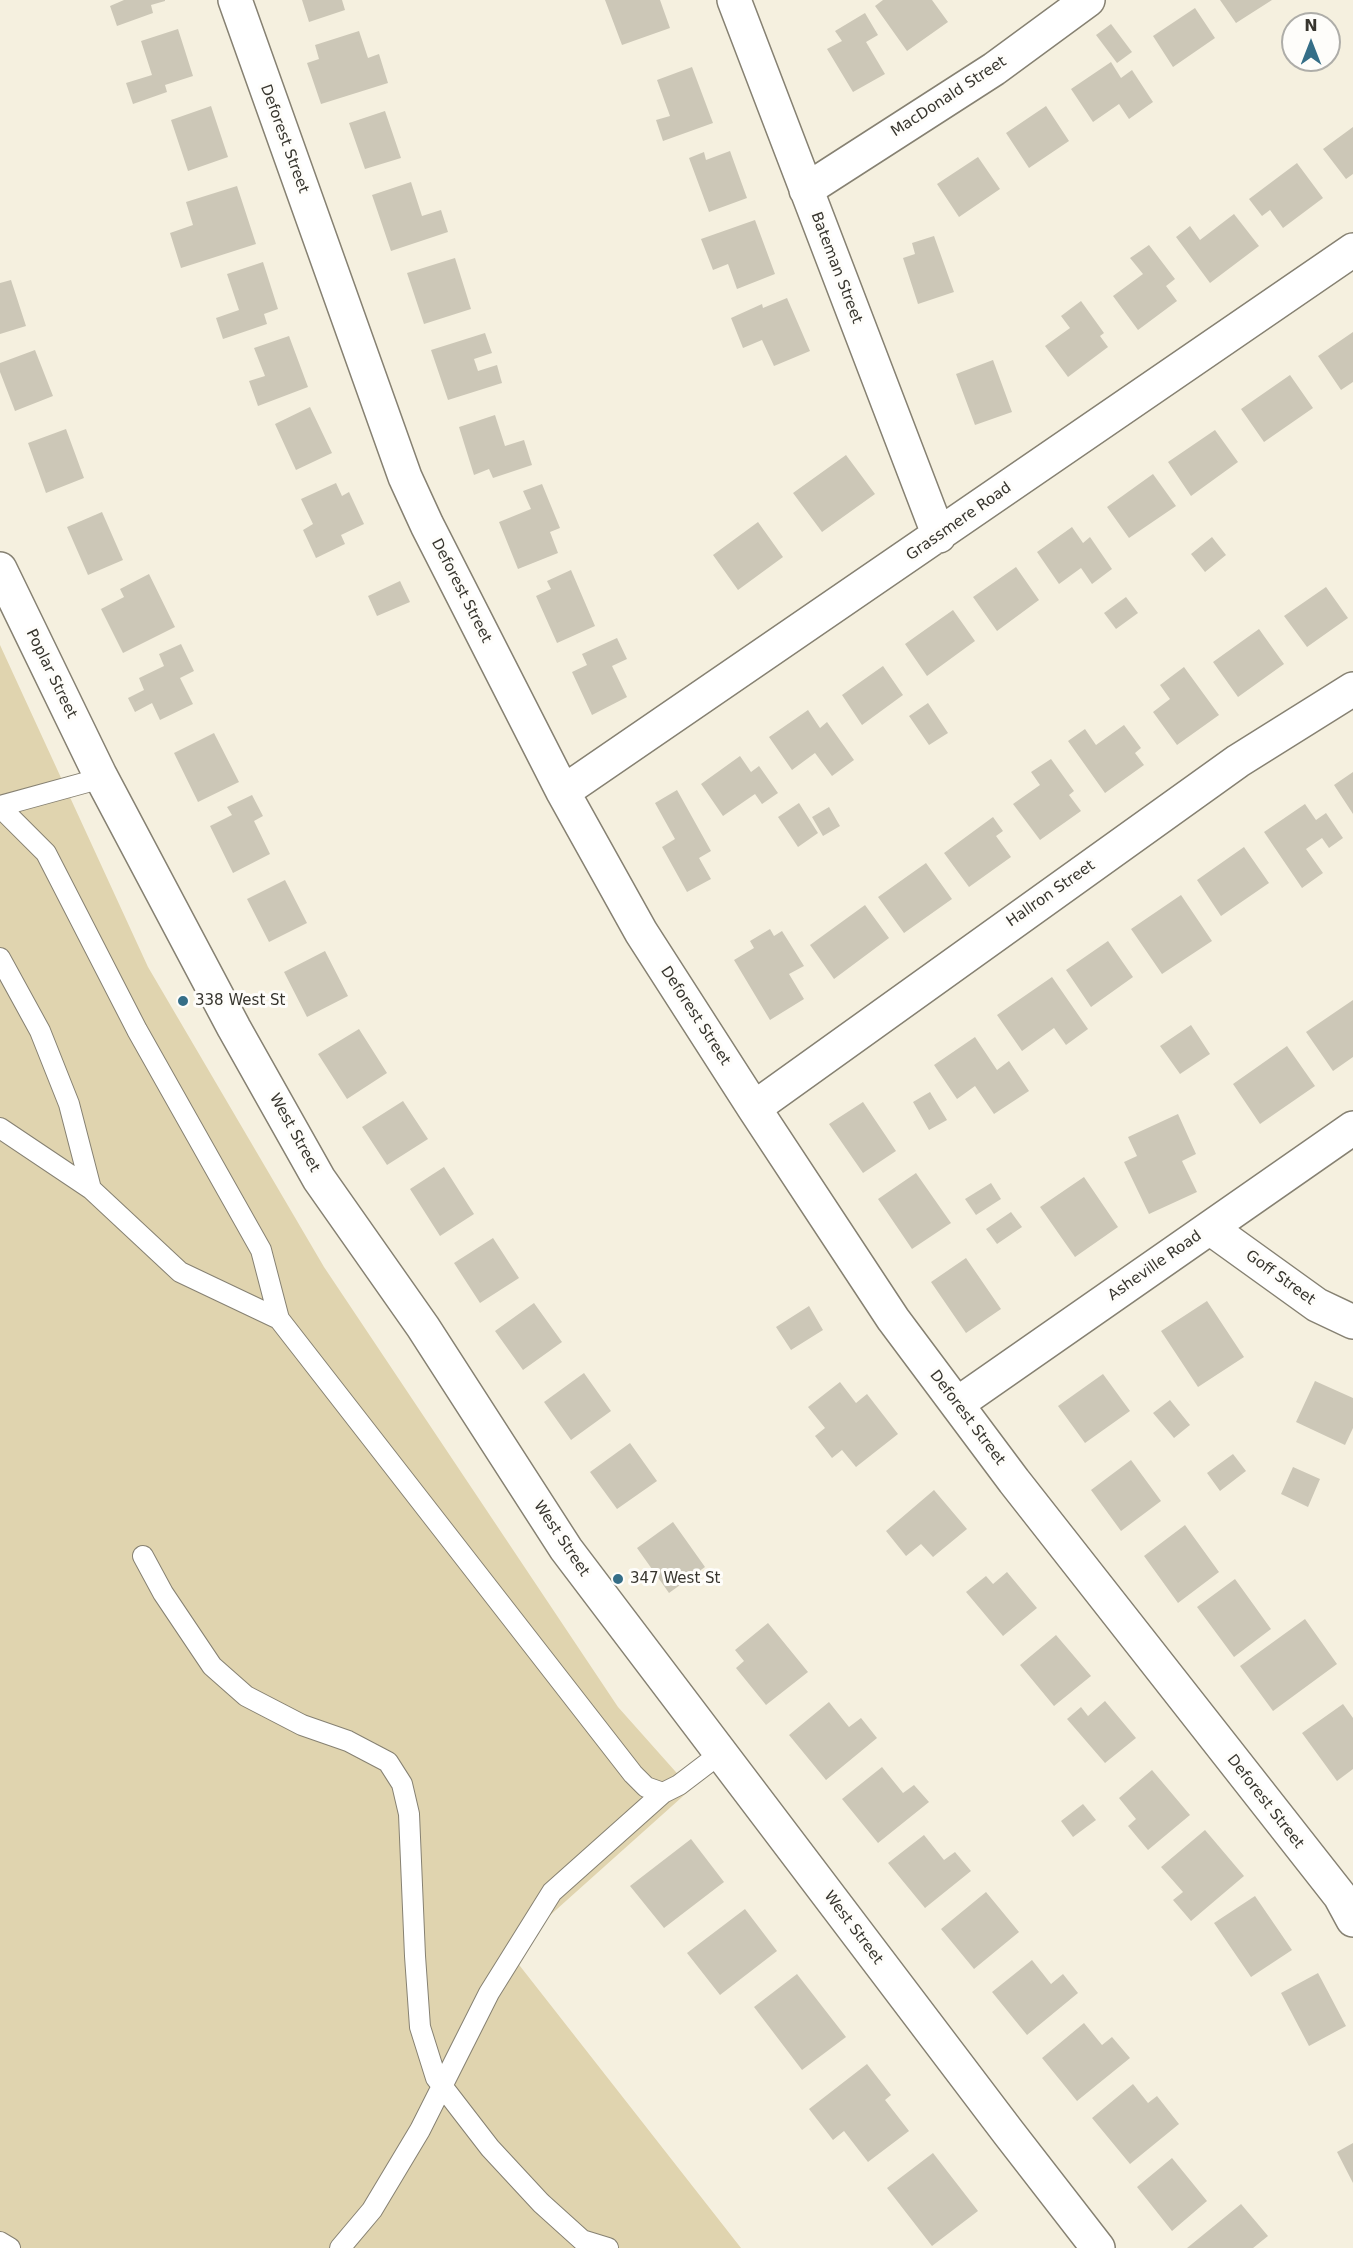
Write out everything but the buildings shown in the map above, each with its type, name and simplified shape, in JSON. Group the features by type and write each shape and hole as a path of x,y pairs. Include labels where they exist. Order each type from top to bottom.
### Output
{"street":[{"name":"Deforest Street","path":"235,0 405,477 427,525 563,792 640,932 893,1319 1021,1490 1340,1896 1353,1920"},
{"name":"Bateman Street","path":"734,0 939,536"},
{"name":"MacDonald Street","path":"806,190 994,69 1088,0"},
{"name":"Grassmere Road","path":"563,792 1353,250"},
{"name":"Poplar Street","path":"0,569 102,778"},
{"name":"Hallron Street","path":"754,1108 1238,761 1353,689"},
{"name":"West Street","path":"102,778 234,1028 319,1179 423,1327 566,1549 1098,2248"},
{"name":"Asheville Road","path":"957,1404 1353,1128"},
{"name":"Goff Street","path":"1210,1228 1317,1305 1353,1322"}],"lane":[{"path":"102,778 0,806 46,852 137,1030 261,1250 279,1319 633,1774 646,1787 663,1793"},
{"path":"0,958 40,1031 69,1104 92,1189"},
{"path":"0,1128 92,1189 180,1272 279,1319"},
{"path":"143,1556 164,1593 212,1666 246,1696 302,1725 348,1741 388,1762 402,1784 409,1814 420,2027 436,2078 490,2148 541,2203 582,2240 608,2248"},
{"path":"340,2248 372,2210 420,2130 489,1993 552,1892 663,1793 679,1785 720,1753"},
{"path":"0,2242 10,2248"}],"shaded area":[{"path":"0,645 148,967 324,1267 618,1707 691,1789 509,1952 741,2248 0,2248"}],"place":[{"name":"338 West St","path":"183,1001"},
{"name":"347 West St","path":"618,1579"}]}
